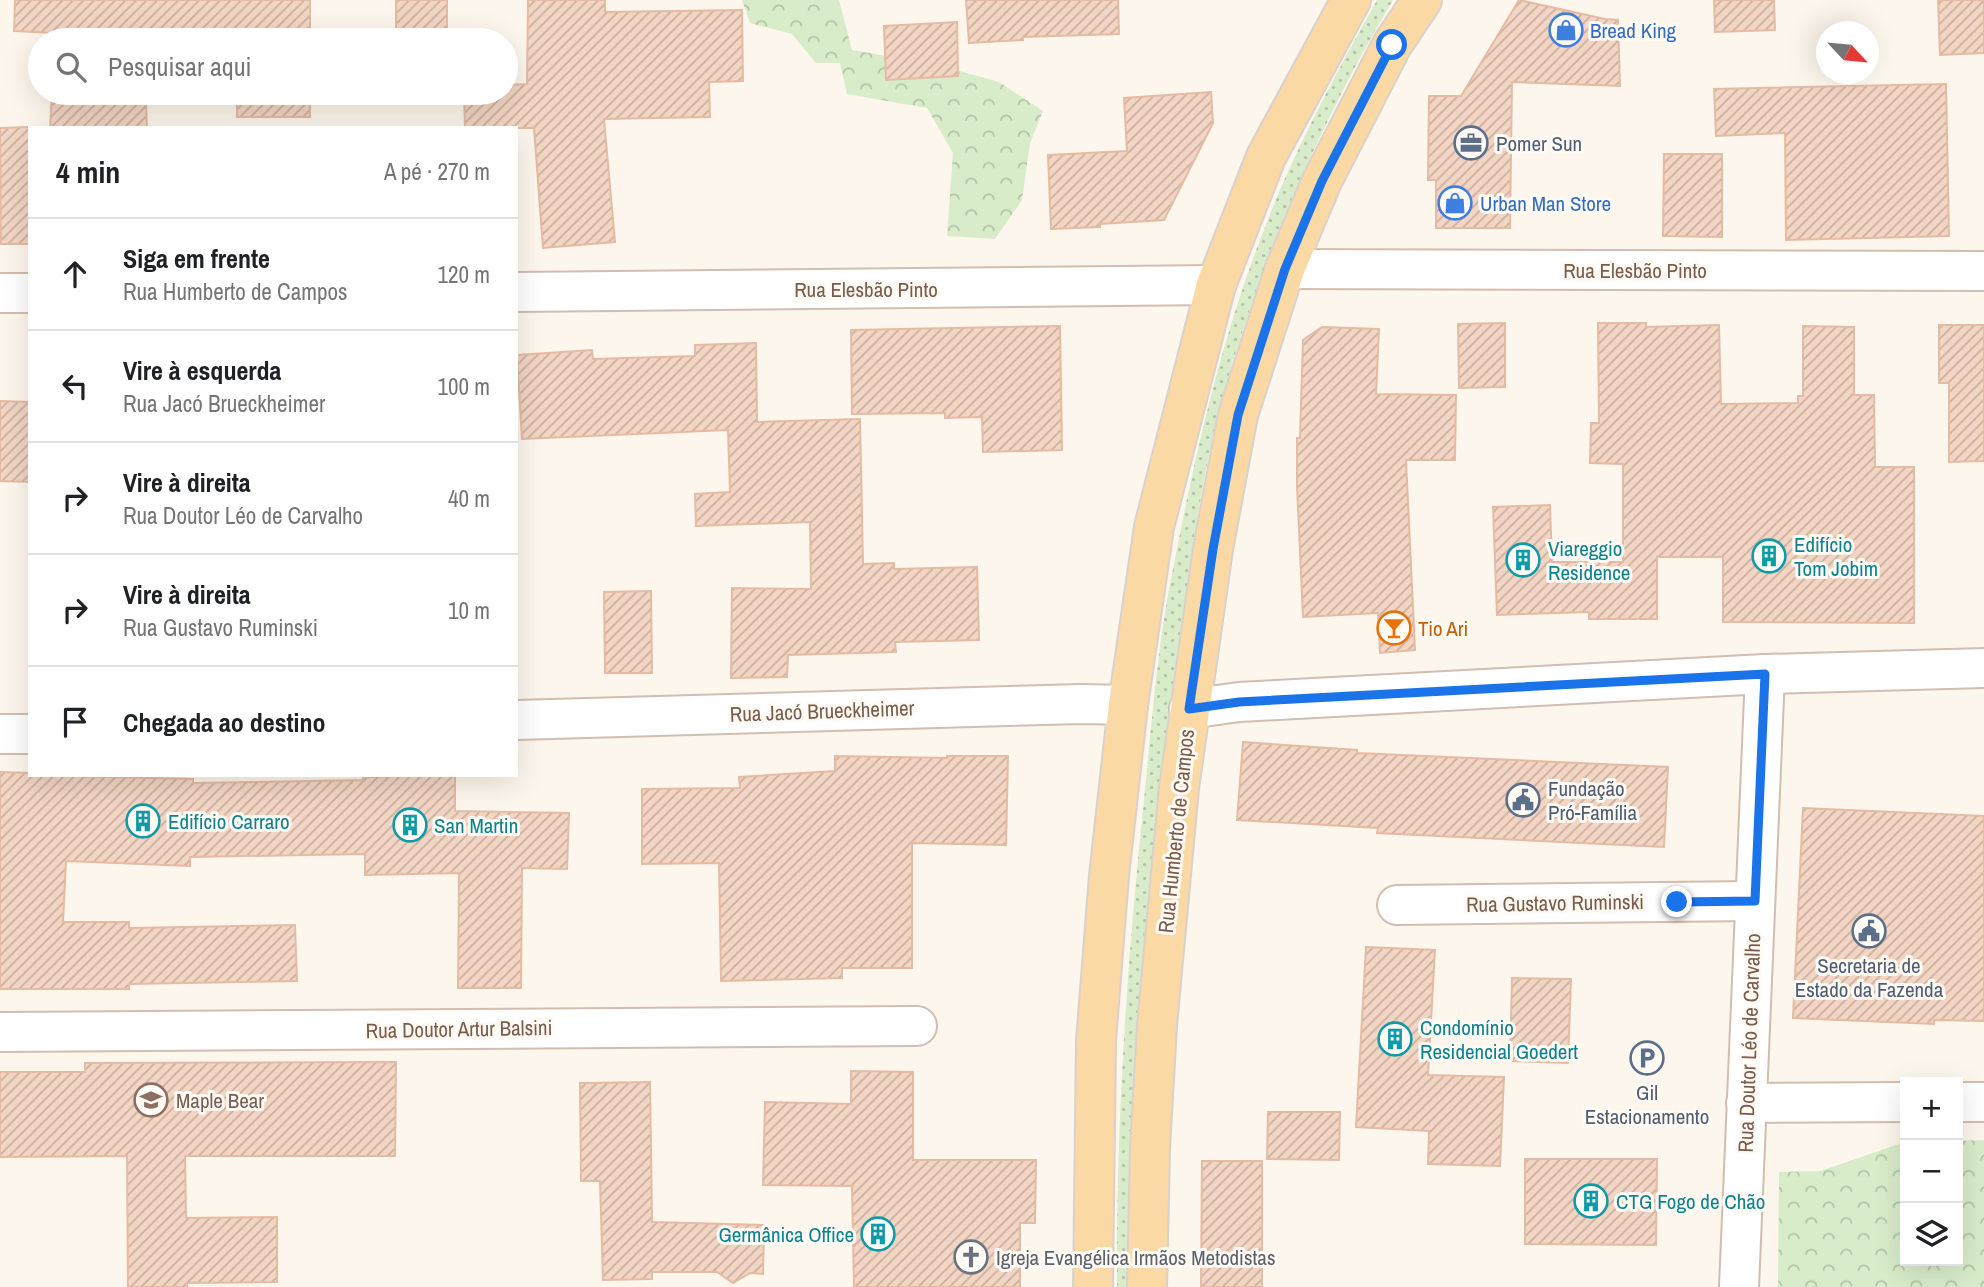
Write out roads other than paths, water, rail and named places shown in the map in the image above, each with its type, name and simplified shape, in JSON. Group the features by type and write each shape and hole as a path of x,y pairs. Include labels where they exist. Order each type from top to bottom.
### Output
{"main road":[{"path":"1093,1287 1096,1041 1109,876 1128,705 1154,527 1216,285 1266,157 1351,0"},
{"name":"Rua Humberto de Campos","path":"1147,1287 1150,1148 1157,1025 1177,802 1213,549 1238,415 1285,269 1322,181 1392,45 1422,0"}],"street":[{"name":"Rua Elesbão Pinto","path":"1285,269 1984,271"},
{"name":"Rua Elesbão Pinto","path":"518,292 1216,285"},
{"path":"0,293 28,293"},
{"path":"1189,709 1239,702 1765,674 1984,668"},
{"name":"Rua Doutor Léo de Carvalho","path":"1739,1287 1765,674"},
{"name":"Rua Jacó Brueckheimer","path":"518,720 1082,704 1128,705"},
{"path":"0,734 28,734"},
{"name":"Rua Gustavo Ruminski","path":"1397,905 1755,901"},
{"name":"Rua Doutor Artur Balsini","path":"0,1032 917,1026"},
{"path":"1746,1103 1900,1102"},
{"path":"1963,1102 1984,1102"}],"place":[{"name":"Bread King","path":"1566,30"},
{"name":"Pomer Sun","path":"1471,143"},
{"name":"Urban Man Store","path":"1455,203"},
{"name":"Edifício Tom Jobim","path":"1769,556"},
{"name":"Viareggio Residence","path":"1523,560"},
{"name":"Tio Ari","path":"1394,628"},
{"name":"Fundação Pró-Família","path":"1523,800"},
{"name":"Edifício Carraro","path":"143,821"},
{"name":"San Martin","path":"410,825"},
{"name":"Secretaria de Estado da Fazenda","path":"1869,931"},
{"name":"Condomínio Residencial Goedert","path":"1395,1039"},
{"name":"Gil Estacionamento","path":"1647,1058"},
{"name":"Maple Bear","path":"151,1100"},
{"name":"CTG Fogo de Chão","path":"1591,1201"},
{"name":"Germânica Office","path":"878,1234"},
{"name":"Igreja Evangélica Irmãos Metodistas","path":"971,1257"}]}
